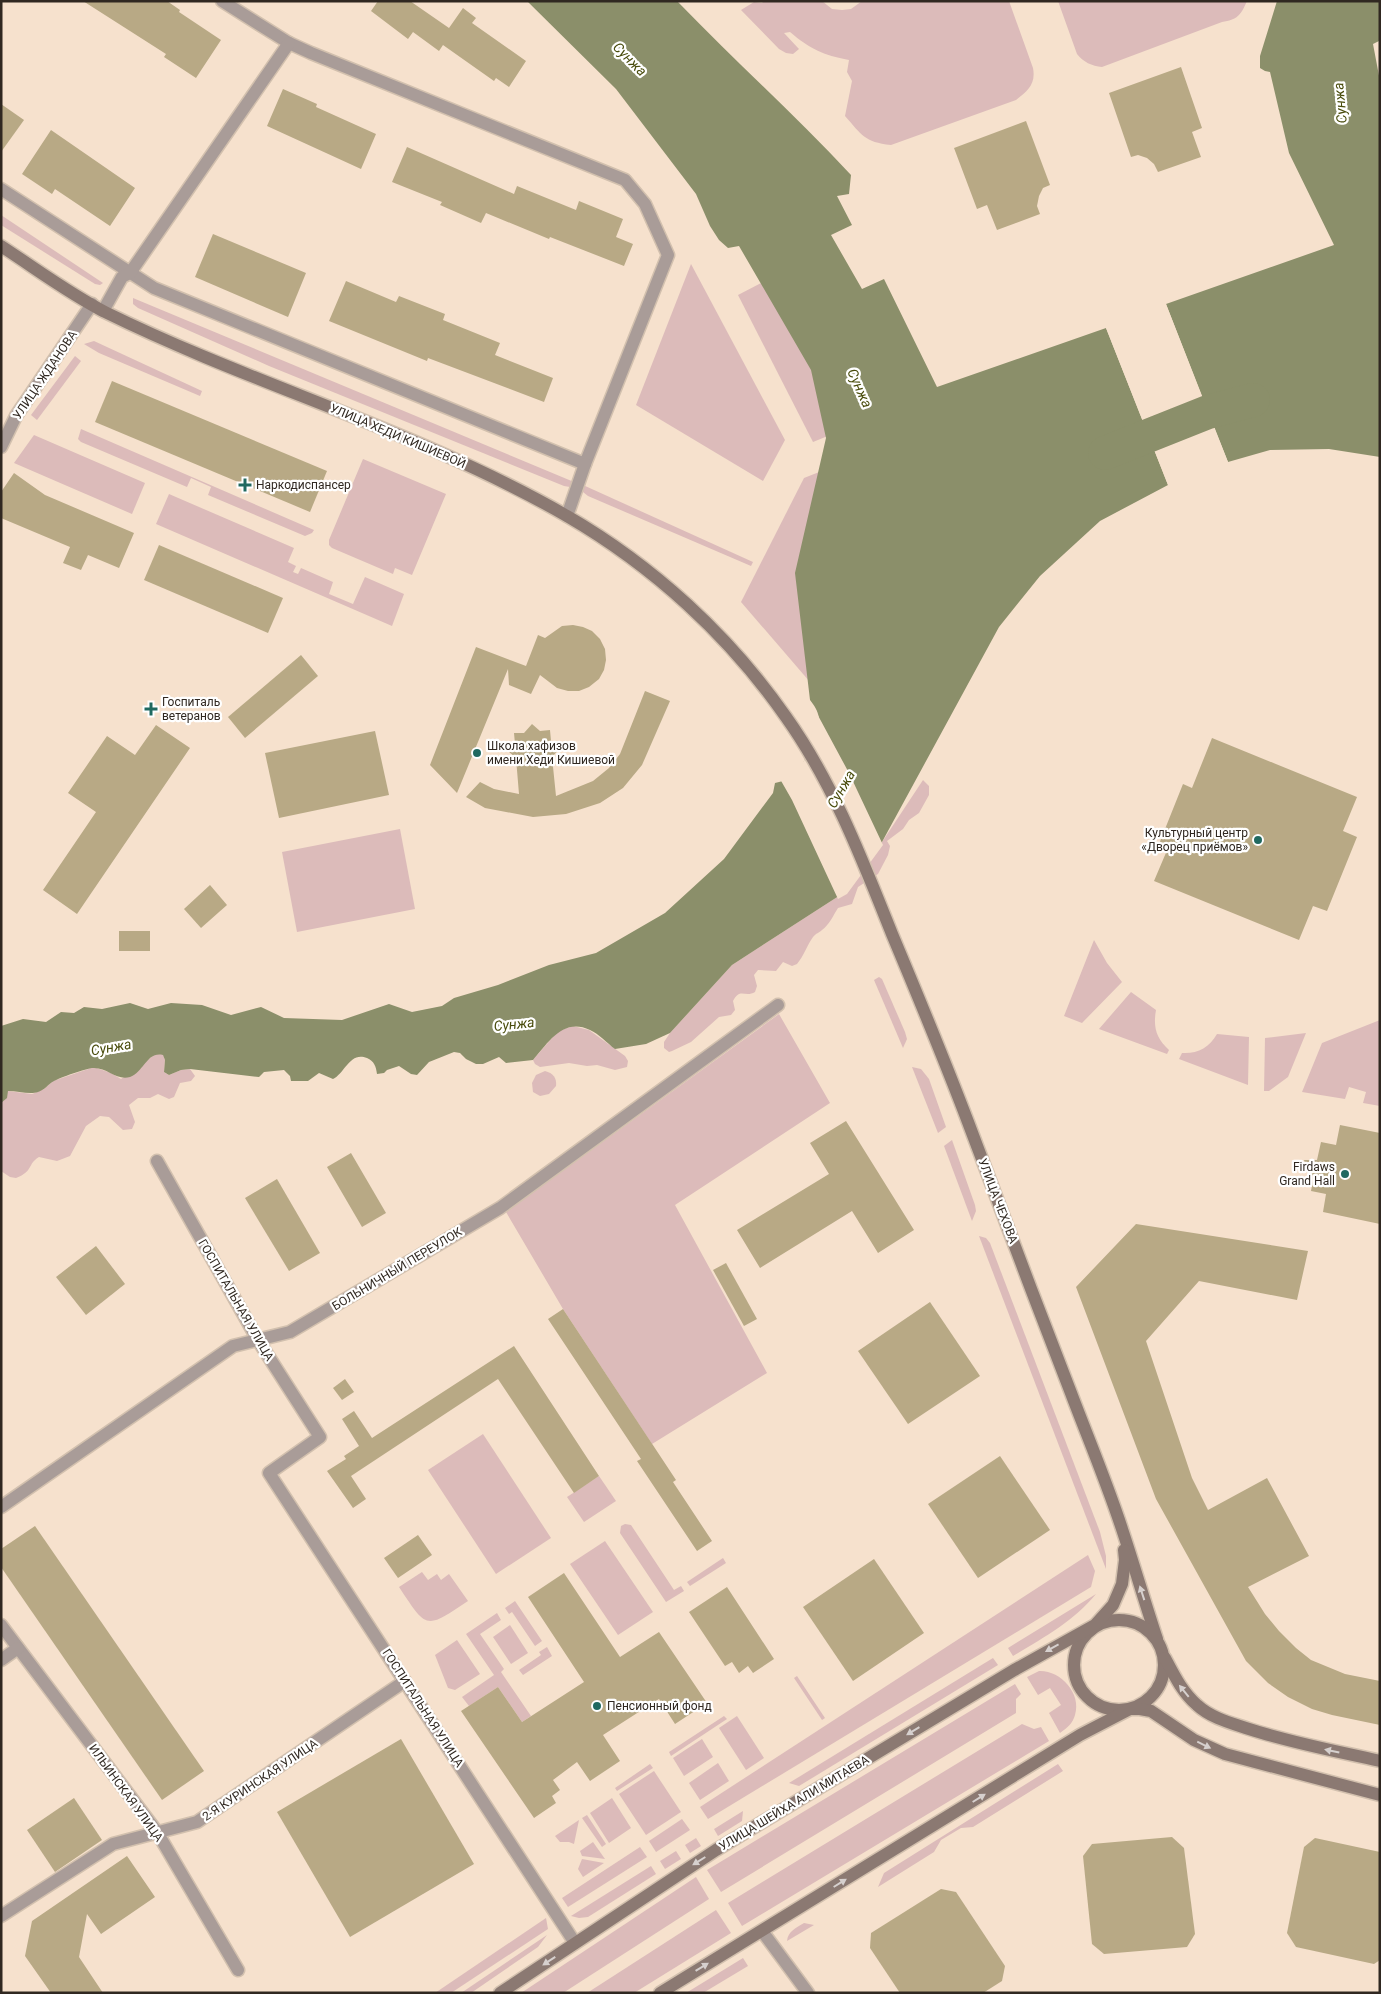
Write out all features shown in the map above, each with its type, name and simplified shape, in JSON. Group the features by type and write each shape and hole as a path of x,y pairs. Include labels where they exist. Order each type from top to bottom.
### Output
{"main road":[{"name":"УЛИЦА ХЕДИ КИШИЕВОЙ","path":"1,246 103,311 171,342 367,422 480,471 567,516 626,553 669,588 721,638 758,681"},
{"name":"УЛИЦА ЧЕХОВА","path":"758,681 786,716 810,755 850,832 936,1039 1121,1525"},
{"path":"1121,1525 1125,1560 1122,1584 1113,1605 1084,1635 1077,1647 1074,1660 1074,1674 1079,1687 1088,1697 1098,1705 1112,1710 1130,1709 1150,1712 1208,1747 1225,1754 1380,1795"},
{"path":"1121,1525 1157,1639 1183,1690 1198,1706 1227,1722 1292,1742 1380,1761"},
{"path":"1095,1625 1108,1620 1122,1619 1135,1622 1147,1629 1157,1639"},
{"name":"УЛИЦА ШЕЙХА АЛИ МИТАЕВА","path":"500,1993 716,1850 1016,1669 1095,1625"},
{"path":"660,1993 1080,1735 1150,1698 1162,1678 1163,1653"}],"street":[{"path":"222,1 289,43 625,180 645,204 668,255 585,464 567,516"},
{"path":"103,311 122,277 130,273 289,43"},
{"path":"1,189 154,288 585,464"},
{"name":"УЛИЦА ЖДАНОВА","path":"1,447 16,416 92,304"},
{"name":"БОЛЬНИЧНЫЙ ПЕРЕУЛОК","path":"1,1507 233,1346 290,1332 500,1208 778,1004"},
{"name":"ГОСПИТАЛЬНАЯ УЛИЦА","path":"157,1161 258,1340 320,1437 270,1473 576,1943"},
{"name":"ИЛЬИНСКАЯ УЛИЦА","path":"1,1625 157,1832 238,1970"},
{"path":"1,1660 18,1648"},
{"name":"2-Я КУРИНСКАЯ УЛИЦА","path":"1,1916 114,1844 197,1822 405,1681"},
{"path":"762,1931 808,1993"}],"shaded area":[{"path":"764,1 822,1 832,9 842,10 851,9 862,1 1009,1 1033,68 1032,83 1016,100 891,145 875,142 860,133 845,116 852,81 847,72 849,60 817,51 790,32 784,33 799,49 793,54 779,49 741,10 754,2 762,3"},
{"path":"1058,1 1247,1 1243,10 1231,20 1102,67 1088,63 1077,54"},
{"path":"1,215 103,283 100,285 95,284 1,225"},
{"path":"831,247 919,399 813,442 738,295"},
{"path":"691,264 785,440 763,481 636,405"},
{"path":"133,298 574,482 570,487 564,486 269,366 138,308 133,304"},
{"path":"94,341 202,391 200,396 99,353 84,344"},
{"path":"75,356 81,361 37,420 31,415"},
{"path":"1003,399 822,696 741,602 804,478"},
{"path":"81,429 314,530 305,536 208,495 211,487 191,478 187,487 81,442 78,439"},
{"path":"34,435 145,483 132,514 14,463"},
{"path":"363,459 446,494 412,575 395,568 393,574 329,545 329,540"},
{"path":"583,485 753,562 751,566 588,496 583,492"},
{"path":"169,494 294,548 288,562 296,566 293,572 298,574 301,568 333,582 329,594 353,604 365,577 404,594 392,626 156,524"},
{"path":"923,780 929,786 929,795 919,813 909,820 903,829 887,841 890,846 888,855 878,874 858,887 852,904 838,908 827,926 813,937 797,964 792,966 783,962 776,971 758,970 754,975 757,986 755,992 738,995 733,1001 735,1010 731,1015 719,1017 691,1042 669,1052 664,1048 664,1042 670,1033 732,965 845,892 882,842"},
{"path":"400,829 415,909 297,932 282,852"},
{"path":"1094,940 1107,963 1122,982 1082,1023 1064,1016"},
{"path":"879,977 882,979 905,1032 907,1039 903,1048 874,980"},
{"path":"1131,992 1156,1010 1156,1032 1169,1050 1167,1054 1099,1029"},
{"path":"779,1014 830,1103 675,1205 767,1373 652,1444 563,1309 506,1212"},
{"path":"1380,1020 1380,1106 1363,1103 1366,1092 1349,1087 1345,1099 1302,1092 1322,1043"},
{"path":"573,1026 589,1030 625,1056 628,1061 627,1067 615,1070 597,1065 587,1066 569,1063 540,1067 535,1064 533,1060 558,1031"},
{"path":"1306,1033 1288,1077 1269,1091 1264,1091 1265,1038"},
{"path":"1217,1034 1249,1037 1248,1085 1179,1059 1182,1053 1202,1049"},
{"path":"157,1053 163,1054 165,1060 164,1072 169,1075 181,1070 190,1069 195,1076 191,1081 180,1083 174,1097 169,1099 158,1094 150,1098 138,1098 129,1105 135,1122 132,1129 123,1130 109,1117 100,1116 86,1126 70,1156 57,1161 39,1157 33,1162 26,1173 16,1178 10,1177 1,1171 1,1103 8,1091 32,1094 44,1089 53,1081 94,1067 121,1079"},
{"path":"912,1067 921,1069 929,1079 946,1127 938,1133"},
{"path":"545,1071 554,1076 556,1086 549,1094 540,1096 533,1092 532,1083 536,1075"},
{"path":"952,1140 975,1205 976,1211 972,1221 944,1146"},
{"path":"979,1236 986,1238 990,1243 1100,1532 1106,1556 1106,1569"},
{"path":"483,1434 551,1538 496,1574 428,1470"},
{"path":"599,1476 616,1501 584,1522 567,1497"},
{"path":"625,1524 631,1525 674,1590 681,1586 684,1591 666,1602 620,1533 621,1526"},
{"path":"605,1541 653,1612 618,1635 570,1564"},
{"path":"1088,1555 1095,1571 1091,1587 708,1819 700,1807"},
{"path":"723,1558 726,1563 690,1586 687,1582"},
{"path":"422,1572 428,1580 437,1574 441,1580 449,1574 468,1601 435,1620 428,1621 422,1618 399,1587"},
{"path":"1096,1594 1068,1621 1013,1656 1008,1648"},
{"path":"515,1601 542,1641 535,1646 512,1612 509,1614 505,1608"},
{"path":"497,1613 501,1620 480,1634 504,1669 501,1672 531,1716 522,1722 498,1687 469,1706 462,1697 494,1675 466,1634"},
{"path":"510,1625 528,1653 511,1664 493,1637"},
{"path":"457,1640 480,1674 455,1690 448,1688 435,1655"},
{"path":"547,1647 552,1656 523,1675 519,1670 541,1655 539,1652"},
{"path":"993,1658 998,1665 799,1786 789,1783"},
{"path":"1039,1671 1054,1674 1068,1684 1075,1699 1074,1718 1060,1733 1049,1713 1061,1705 1050,1688 1038,1695 1027,1677"},
{"path":"797,1676 825,1718 822,1720 794,1678"},
{"path":"1015,1684 1021,1694 1016,1699 1016,1713 721,1892 707,1870"},
{"path":"724,1716 727,1719 671,1756 669,1752"},
{"path":"737,1716 764,1758 746,1770 719,1728"},
{"path":"1022,1724 1034,1729 1041,1727 1049,1741 742,1926 728,1903"},
{"path":"702,1739 713,1757 684,1776 673,1758"},
{"path":"718,1763 729,1781 700,1800 689,1783"},
{"path":"650,1764 653,1768 617,1791 615,1788"},
{"path":"1058,1764 1063,1771 973,1827 961,1828 941,1840 934,1852 878,1887 884,1873"},
{"path":"654,1771 681,1812 646,1835 619,1794"},
{"path":"612,1798 631,1828 609,1843 590,1813"},
{"path":"743,1811 742,1821 718,1836 714,1829"},
{"path":"587,1815 606,1844 602,1847 582,1818"},
{"path":"682,1819 690,1830 656,1852 649,1841"},
{"path":"579,1820 574,1844 560,1842 555,1836"},
{"path":"696,1838 701,1846 690,1853 685,1845"},
{"path":"593,1842 605,1859 582,1856 580,1851"},
{"path":"640,1847 647,1857 568,1907 562,1898"},
{"path":"676,1851 681,1859 665,1869 660,1861"},
{"path":"582,1859 604,1863 583,1877 578,1869"},
{"path":"651,1866 656,1874 588,1917 579,1918 571,1916"},
{"path":"696,1877 709,1899 563,1993 521,1993"},
{"path":"716,1910 731,1933 634,1993 587,1993"},
{"path":"546,1918 548,1929 451,1993 435,1993"},
{"path":"804,1923 814,1925 787,1941 791,1932"},
{"path":"547,1935 538,1947 471,1993 461,1993"},
{"path":"743,1958 748,1966 703,1993 686,1993"}],"water":[{"name":"Сунжа","path":"527,1 677,1 851,175 849,194 837,196 852,225 831,235 862,289 884,279 937,387 1106,328 1168,485 1100,521 1040,576 999,627 882,842 845,892 732,965 670,1033 646,1044 615,1049 590,1030 572,1027 564,1029 557,1034 533,1060 506,1063 499,1057 483,1064 476,1064 466,1059 460,1053 454,1052 429,1062 417,1075 411,1074 399,1066 377,1074 373,1062 367,1058 356,1057 333,1079 319,1073 308,1081 291,1081 290,1076 284,1070 264,1072 259,1077 190,1069 181,1070 169,1075 164,1072 165,1060 163,1055 158,1055 149,1059 139,1071 130,1077 125,1078 104,1070 91,1068 52,1082 43,1090 35,1093 8,1091 7,1098 1,1103 1,1026 23,1019 46,1022 61,1012 74,1013 84,1007 102,1009 130,1003 148,1009 171,1003 202,1005 231,1015 261,1007 284,1018 342,1020 389,1004 412,1012 442,1006 454,998 498,985 549,965 596,953 665,913 724,859 773,793 775,783 795,778 806,757 817,731 819,718 816,708 810,700 795,573 826,438 811,370 739,246 728,248 719,240 710,226 696,194 616,89"},
{"name":"Сунжа","path":"1277,1 1379,1 1380,3 1379,41 1373,44 1380,81 1380,457 1329,449 1270,450 1228,462 1166,304 1334,245 1289,153 1270,72 1260,68 1260,56"}],"pier":[{"path":"1166,304 1228,462 1226,463 1164,305"},
{"path":"1108,327 1170,484 1168,485 1106,328"},
{"path":"807,695 849,773 883,845 847,894 838,899 792,800 780,779 793,776 808,755 812,732 817,719"}],"building":[{"path":"83,1 167,1 180,10 179,12 221,40 196,78 164,57 166,54"},
{"path":"378,1 410,1 449,28 463,8 476,18 472,23 526,61 509,87 496,78 494,81 443,45 439,51 413,32 408,39 371,11"},
{"path":"1181,67 1202,128 1192,132 1201,157 1158,172 1154,164 1147,158 1138,155 1131,157 1109,93"},
{"path":"283,89 317,104 316,107 376,134 361,169 267,126"},
{"path":"1,104 24,120 1,152"},
{"path":"1026,121 1050,185 1043,188 1039,196 1037,206 1040,214 997,230 987,205 977,209 954,148"},
{"path":"51,130 135,188 110,226 55,189 52,194 22,174"},
{"path":"407,147 514,194 517,186 576,210 579,201 623,219 616,237 633,244 624,266 550,237 549,239 486,213 481,223 440,205 442,202 392,182"},
{"path":"213,234 306,273 288,317 195,277"},
{"path":"346,281 396,302 399,296 445,314 443,320 500,343 495,355 553,378 544,402 428,358 427,361 329,321"},
{"path":"112,381 327,471 310,512 95,422"},
{"path":"14,473 45,495 134,533 119,568 88,555 81,570 63,563 70,547 1,518 1,492"},
{"path":"159,545 283,598 268,633 144,580"},
{"path":"573,625 592,631 600,639 605,649 606,660 604,670 599,679 589,687 579,691 568,691 557,688 540,675 531,694 509,685 508,669 457,793 430,765 476,647 526,666 538,635 545,638 562,626"},
{"path":"301,655 318,676 245,738 228,717"},
{"path":"645,691 670,701 642,765 623,788 600,803 566,814 533,817 485,808 466,797 480,782 494,789 519,794 516,758 508,751 515,744 514,733 524,733 532,724 540,731 550,730 551,741 560,748 552,757 556,796 593,781 609,768 620,754"},
{"path":"156,725 190,748 77,914 43,890 96,812 68,793 107,736 135,755"},
{"path":"375,731 389,795 279,818 265,753"},
{"name":"Культурный центр «Дворец приёмов»","path":"1212,738 1357,797 1343,831 1357,837 1327,911 1313,906 1299,940 1154,881 1168,848 1159,844 1183,784 1192,788"},
{"path":"210,885 227,905 201,928 184,909"},
{"path":"119,931 150,931 150,951 119,951"},
{"path":"846,1121 914,1230 878,1253 852,1211 760,1268 737,1230 829,1174 810,1143"},
{"name":"Firdaws Grand Hall","path":"1340,1125 1380,1133 1380,1224 1323,1212 1326,1194 1311,1191 1314,1176 1308,1173 1304,1160 1317,1160 1321,1142 1336,1145"},
{"path":"351,1153 386,1213 362,1227 327,1167"},
{"path":"277,1179 320,1253 289,1271 245,1198"},
{"path":"1136,1224 1308,1251 1297,1300 1199,1281 1146,1341 1192,1478 1208,1510 1267,1478 1309,1556 1248,1587 1265,1614 1279,1631 1311,1660 1345,1674 1380,1681 1380,1725 1312,1709 1288,1697 1268,1683 1246,1661 1156,1499 1076,1287"},
{"path":"96,1246 125,1284 86,1315 56,1277"},
{"path":"726,1263 757,1319 744,1326 713,1270"},
{"path":"930,1302 980,1376 908,1424 858,1351"},
{"path":"563,1309 676,1480 673,1482 712,1541 697,1551 637,1461 641,1459 548,1319"},
{"path":"514,1346 599,1476 574,1493 498,1379 351,1476 366,1499 353,1508 327,1471 346,1459 344,1456 359,1446 342,1419 354,1411 372,1438"},
{"path":"345,1379 354,1392 342,1400 333,1388"},
{"path":"1000,1456 1050,1530 978,1578 928,1504"},
{"path":"35,1526 204,1771 162,1800 1,1567 1,1549"},
{"path":"418,1535 432,1555 398,1578 384,1558"},
{"path":"874,1559 924,1633 853,1681 803,1607"},
{"path":"564,1573 620,1657 659,1632 707,1703 675,1724 659,1699 603,1735 620,1761 590,1781 577,1762 553,1780 560,1790 552,1796 556,1803 534,1818 461,1711 498,1687 522,1722 584,1682 528,1597"},
{"path":"727,1587 774,1659 753,1673 748,1666 739,1673 732,1662 725,1666 689,1612"},
{"path":"401,1739 474,1864 350,1937 277,1812"},
{"path":"74,1798 102,1840 55,1872 27,1830"},
{"path":"1172,1837 1184,1848 1195,1934 1187,1947 1104,1954 1092,1944 1083,1856 1092,1844"},
{"path":"1315,1838 1380,1852 1380,1960 1374,1964 1296,1947 1287,1933 1304,1847"},
{"path":"127,1856 155,1897 101,1934 87,1914 79,1957 103,1993 51,1993 25,1956 32,1921"},
{"path":"941,1889 956,1892 1005,1966 1002,1981 983,1993 900,1993 870,1948 871,1933"}],"waterway":[{"path":"1105,453 1208,412 1253,400"}],"place":[{"name":"Наркодиспансер","path":"245,485"},
{"name":"Госпиталь ветеранов","path":"151,709"},
{"name":"Школа хафизов имени Хеди Кишиевой","path":"477,753"},
{"name":"Культурный центр «Дворец приёмов»","path":"1258,840"},
{"name":"Firdaws Grand Hall","path":"1345,1174"},
{"name":"Пенсионный фонд","path":"597,1706"}]}
